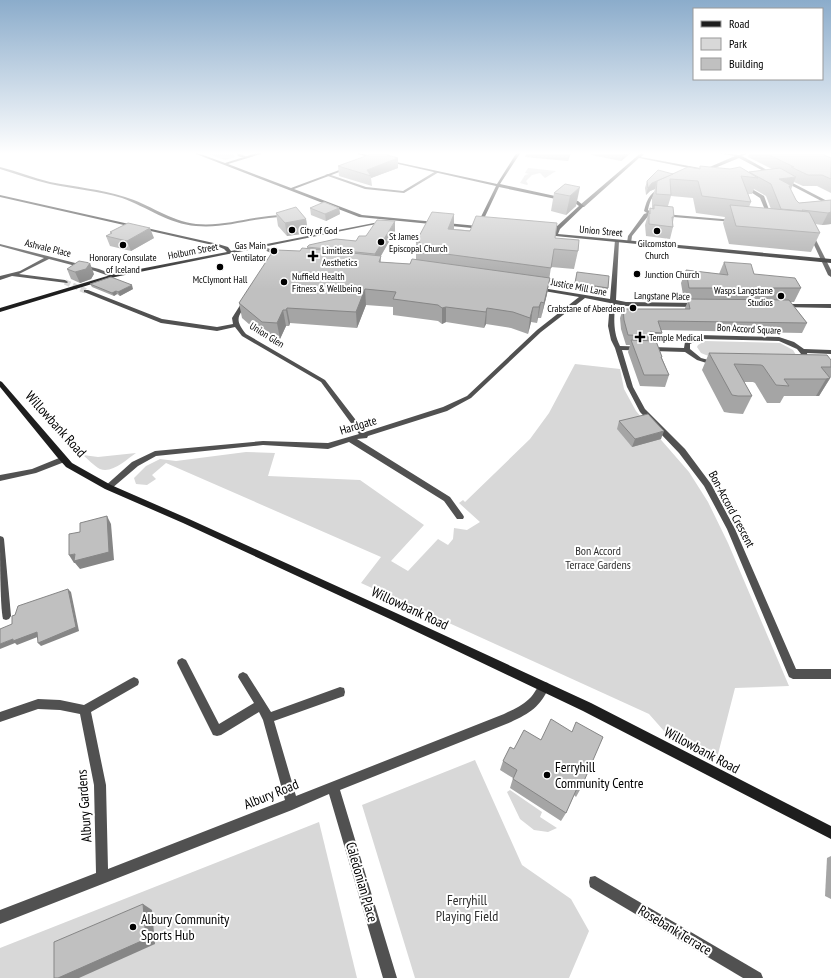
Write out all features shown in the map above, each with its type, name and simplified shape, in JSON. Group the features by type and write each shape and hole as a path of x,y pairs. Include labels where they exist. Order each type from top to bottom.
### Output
{"street":[{"path":"7,198 218,245 226,248 230,253"},
{"path":"124,198 166,217 200,226 223,224 267,216 284,216"},
{"path":"313,198 361,216 367,220 369,226"},
{"path":"478,228 492,198"},
{"path":"556,198 584,204"},
{"path":"555,235 558,228 591,198"},
{"path":"649,198 646,211 651,214"},
{"path":"762,198 773,225"},
{"path":"817,198 831,205"},
{"path":"629,242 630,236 646,215 651,214 740,222"},
{"path":"361,216 488,229"},
{"name":"Holburn Street","path":"0,310 114,276 369,226 392,220"},
{"path":"808,228 831,274"},
{"name":"Union Street","path":"539,234 831,261"},
{"name":"Bon-Accord Crescent","path":"617,241 611,326 614,340 618,348 630,387 640,408 682,451 707,484 731,529 793,674 831,674"},
{"path":"261,247 281,257 276,244"},
{"name":"Ashvale Place","path":"0,245 97,270 114,276"},
{"path":"12,276 48,258"},
{"path":"0,278 12,276 65,282"},
{"name":"Justice Mill Lane","path":"533,288 613,302"},
{"name":"Union Glen","path":"86,291 161,321 217,329 236,325 244,335 323,381 364,436"},
{"path":"236,325 234,318 250,294"},
{"name":"Hardgate","path":"108,487 135,464 149,456 162,453 263,443 328,446 352,440 445,409 469,397 539,331 583,297"},
{"name":"Langstane Place","path":"613,302 649,305 704,305"},
{"path":"775,306 831,306"},
{"name":"Bon Accord Square","path":"687,350 686,345 690,340 704,337 779,339 794,344 804,351"},
{"path":"618,348 687,350 694,356 709,363 786,365 794,365 804,361 804,351 831,352"},
{"name":"Willowbank Road","path":"0,383 64,459 82,473 108,487 364,603 544,687 624,726 831,833"},
{"path":"352,440 447,499 460,517"},
{"path":"0,478 33,471 64,459"},
{"path":"0,540 6,616"},
{"path":"182,663 217,731 260,705"},
{"path":"243,677 268,718 292,804"},
{"path":"0,717 38,704 60,705 85,710 134,682"},
{"name":"Albury Road","path":"0,917 292,804 508,718 533,704 538,699 544,687"},
{"path":"268,718 340,692"},
{"name":"Albury Gardens","path":"85,710 100,785 102,877"},
{"name":"Caledonian Place","path":"334,787 390,978"},
{"name":"Rosebank Terrace","path":"595,882 756,978"}],"green space":[{"path":"705,341 780,343 793,350 796,355 711,357 701,353 697,347"},
{"name":"Bon Accord Terrace Gardens","path":"575,364 620,369 624,389 636,411 689,472 708,502 728,543 789,686 735,688 717,758 664,731 649,714 361,583 381,557 166,463 152,475 156,479 147,485 136,484 134,478 146,466 160,459 176,461 246,452 275,453 268,476 360,480 424,525 391,561 408,571 438,539 448,545 453,539 454,528 467,530 480,522 459,503 463,500 465,502 530,439 549,413"},
{"path":"136,453 114,468 105,470 98,468 83,455 98,457"},
{"name":"Ferryhill Playing Field","path":"475,760 522,865 571,899 589,931 569,978 415,978 362,805"},
{"path":"510,790 542,812 540,817 557,828 548,832 534,830 520,819 507,792"},
{"path":"319,822 357,978 0,978 0,948"}],"building":[{"path":"715,198 749,198 751,202"},
{"path":"776,198 795,198 799,203 831,200 831,212 828,213 781,209"},
{"path":"324,202 339,208 325,214 310,208"},
{"path":"654,205 673,207 673,227 649,224 650,208 654,209"},
{"path":"730,205 809,212 820,233 736,226"},
{"path":"296,207 306,219 285,223 276,213"},
{"path":"432,212 454,214 448,229 470,231 476,216 557,223 555,238 579,240 578,251 554,249 551,268 416,250 420,242 416,242"},
{"path":"377,220 395,221 375,254 307,247 309,245 336,239 356,241 359,236 366,236"},
{"path":"128,223 150,228 127,241 106,236 112,233 110,232"},
{"path":"302,248 381,256 379,262 410,264 412,259 550,278 544,303 541,302 539,307 533,307 530,318 513,312 487,308 486,312 446,307 442,308 438,305 393,299 396,292 365,289 356,312 287,308 286,310 283,310 277,323 262,322 239,303 273,251 300,251"},
{"path":"79,261 90,263 86,269 75,272 67,269"},
{"path":"724,262 751,264 754,274 795,278 801,288 689,288 686,270 728,275"},
{"path":"577,272 609,276 608,288 575,283"},
{"path":"111,277 132,285 118,292 116,291 112,293 90,284"},
{"path":"688,299 789,300 807,323 658,321 662,333 650,332 652,336 628,335 623,309 690,309"},
{"path":"631,340 656,341 669,375 644,375"},
{"path":"709,353 827,355 831,360 831,367 821,367 830,378 784,379 789,386 776,385 761,365 734,364 752,396 732,395"},
{"path":"648,414 664,431 635,439 619,421"},
{"path":"107,516 109,552 74,561 75,554 69,555 69,534 80,532 80,523"},
{"path":"68,589 76,627 38,643 37,632 0,644 0,629 12,624 12,616 15,615 18,606"},
{"name":"Ferryhill Community Centre","path":"551,719 572,732 576,722 603,737 581,788 578,786 566,813 513,779 517,770 503,761 510,747 514,749 524,730 541,740"},
{"name":"Albury Community Sports Hub","path":"143,904 146,939 58,978 54,978 54,942"}],"tunnel":[{"path":"65,282 86,291"}],"place":[{"name":"City of God","path":"292,230"},
{"name":"Gilcomston Church","path":"657,231"},
{"name":"St James Episcopal Church","path":"381,242"},
{"name":"Honorary Consulate of Iceland","path":"123,245"},
{"name":"Gas Main Ventilator","path":"274,251"},
{"name":"Limitless Aesthetics","path":"313,256"},
{"name":"McClymont Hall","path":"220,267"},
{"name":"Junction Church","path":"637,274"},
{"name":"Nuffield Health Fitness & Wellbeing","path":"284,282"},
{"name":"Wasps Langstane Studios","path":"781,296"},
{"name":"Crabstane of Aberdeen","path":"633,308"},
{"name":"Temple Medical","path":"640,337"},
{"name":"Ferryhill Community Centre","path":"547,775"},
{"name":"Albury Community Sports Hub","path":"133,927"}]}
